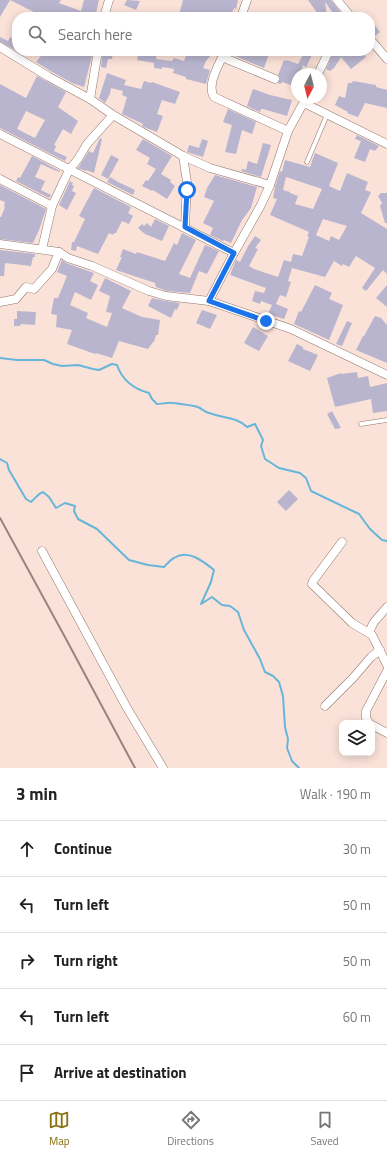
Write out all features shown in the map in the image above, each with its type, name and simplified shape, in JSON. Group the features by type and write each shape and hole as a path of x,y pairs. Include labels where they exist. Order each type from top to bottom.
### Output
{"street":[{"path":"105,12 109,0"},
{"path":"243,12 247,0"},
{"path":"337,0 346,12"},
{"path":"375,44 386,56"},
{"path":"0,48 12,55"},
{"path":"14,56 90,99 113,115 183,156 210,168 270,185"},
{"path":"90,99 97,56"},
{"path":"223,56 213,81 211,91 214,97 288,131"},
{"path":"228,56 275,79"},
{"path":"321,68 327,56"},
{"path":"209,301 261,205 270,185 288,131 303,104"},
{"path":"310,104 327,115 387,144"},
{"path":"42,249 52,206 69,170 87,144 113,115"},
{"path":"0,134 234,253"},
{"path":"183,156 187,182 185,227"},
{"path":"0,179 52,206"},
{"path":"0,244 59,252 68,258 92,266 149,291 166,296 209,301 291,329 387,375"},
{"path":"0,302 16,299 26,287 34,289 52,269 59,252"},
{"path":"342,542 312,580 312,584 352,623 369,632 375,638 387,665"},
{"path":"42,551 127,708 163,768"},
{"path":"369,632 374,622 387,607"},
{"path":"325,706 353,678 371,657 380,650"},
{"path":"367,720 366,711 387,671"},
{"path":"375,727 387,733"}],"lane":[{"path":"307,162 327,115"},
{"path":"361,424 387,420"}],"building":[{"path":"0,0 10,0 0,17"},
{"path":"10,0 61,0 59,3 81,11 84,0 99,0 96,12 34,12"},
{"path":"127,0 140,1 136,10 124,5"},
{"path":"183,0 238,0 236,9 234,8 232,12 180,12"},
{"path":"308,0 331,0 340,12 332,12 325,2 326,12 316,12"},
{"path":"375,26 380,32 375,36"},
{"path":"0,37 8,41 10,37 12,38 12,48 0,42"},
{"path":"41,56 92,56 84,87 72,83 36,62"},
{"path":"102,56 112,56 112,59 108,59 106,68 101,67"},
{"path":"138,56 156,56 156,59 172,61 174,58 184,61 186,56 210,56 203,68 210,70 206,84 186,79 186,77 173,73 174,69 162,67 162,69 154,68 154,63 137,60"},
{"path":"235,56 268,56 264,68"},
{"path":"302,56 312,56 306,67 303,65 302,68 291,68 291,85 282,82 281,84 278,83 280,79 278,75 284,60 298,64"},
{"path":"332,56 366,57 351,69 341,57 334,68 330,71 326,68"},
{"path":"107,73 126,80 124,85 141,89 144,81 152,82 180,92 175,104 162,100 157,114 163,116 157,132 142,126 143,124 122,114 127,97 122,95 123,91 111,88 110,94 105,103 99,98"},
{"path":"37,76 66,92 58,107 78,121 71,134 63,129 54,145 56,146 54,151 67,157 65,161 0,128 0,84 26,98","holes":["26,111 45,120 35,138 17,129"]},
{"path":"353,81 376,85 376,87 387,90 387,108 365,103 358,117 347,113 348,112 335,105 339,96 345,98 348,83 352,83"},
{"path":"253,89 291,100 287,116 263,109 261,109 260,112 247,106"},
{"path":"228,109 256,122 252,134 242,130 236,154 225,152 232,125 223,122"},
{"path":"357,135 379,146 375,151 370,149 365,162 354,158 361,141 355,139"},
{"path":"100,138 102,139 94,173 78,168 89,151 93,153"},
{"path":"143,139 172,156 161,174 171,180 170,182 175,186 167,199 153,190 152,191 142,186 146,180 148,181 156,169 147,164 150,158 136,150"},
{"path":"202,139 208,141 203,157 187,152 189,145 199,148"},
{"path":"263,143 271,145 261,177 241,171 242,169 246,170 248,161 257,164"},
{"path":"315,153 338,163 329,186 340,191 347,173 368,182 365,190 371,192 361,213 387,229 387,274 383,270 366,291 362,288 375,268 356,256 349,267 343,264 342,266 334,261 325,277 292,268 288,281 291,282 286,297 280,295 276,304 288,309 284,319 268,314 272,305 261,301 260,304 252,301 255,291 264,293 266,288 230,275 236,260 240,262 255,236 261,240 255,248 258,249 249,266 254,269 278,277 284,260 291,262 293,254 302,256 309,237 307,236 309,232 270,215 277,199 273,198 275,187 280,171 282,172 285,160 310,167","holes":["286,177 322,189 313,209 295,204 298,196 283,190","323,219 347,226 339,240 331,236 329,241 316,235"]},
{"path":"111,155 119,159 108,179 101,175"},
{"path":"32,156 60,171 41,164 35,177 45,181 41,190 51,195 49,198 16,181 18,177 20,178"},
{"path":"215,175 257,187 251,208 242,220 231,243 210,235 213,228 203,223 214,201 204,197 207,188"},
{"path":"110,177 135,190 133,195 107,182"},
{"path":"70,181 74,186 72,191 76,193 67,210 59,205"},
{"path":"0,185 46,209 33,243 0,239 0,217 5,207 5,202 0,200"},
{"path":"94,188 131,207 128,213 133,216 129,224 122,221 116,233 113,235 109,233 98,254 77,246 76,251 71,250 72,242 74,242 85,219 79,216"},
{"path":"381,193 387,193 387,223 385,223 380,206 382,203 378,196"},
{"path":"155,219 169,226 162,241 145,234 138,228 142,224 144,226 147,223 151,227"},
{"path":"182,233 196,240 179,274 190,278 205,245 219,251 207,274 199,271 190,293 167,291 156,287 155,283 116,270 122,257 120,257 123,249 136,254 137,252 165,261 174,243 177,245"},
{"path":"0,250 35,254 35,257 33,257 31,266 5,263 4,276 0,276"},
{"path":"62,260 66,263 94,273 90,281 98,285 91,300 75,292 70,305 88,313 86,318 107,327 112,313 106,312 110,296 99,291 105,278 131,291 122,308 142,317 160,320 158,335 156,335 154,342 148,349 119,341 112,358 96,353 95,354 67,344 72,330 56,327 57,315 51,314 54,298 58,298 67,276 57,272"},
{"path":"315,285 332,293 329,299 343,305 329,340 294,324 299,311 301,312"},
{"path":"387,285 387,307 376,298"},
{"path":"152,298 180,303 177,310 175,309 171,318 148,306"},
{"path":"202,310 217,315 210,329 196,323"},
{"path":"17,311 36,312 35,325 21,324 20,326 14,326 14,319 17,319"},
{"path":"375,316 381,318 387,325 387,363 356,350"},
{"path":"347,321 352,323 342,346 336,344"},
{"path":"253,327 268,336 259,351 244,343"},
{"path":"297,344 303,347 303,349 318,355 310,371 288,361"},
{"path":"357,372 358,378 368,376 370,387 387,383 387,411 373,413 371,399 335,407 327,378 341,373"},
{"path":"332,411 341,428 335,429 327,414"},
{"path":"289,490 298,499 286,511 277,502"}],"waterway":[{"path":"0,358 17,360 44,360 62,366 78,365 99,370 112,364 117,365 122,375 129,383 138,389 149,393 157,404 171,403 195,406 208,413 239,421 247,427 255,424 263,440 261,446 265,459 279,468 300,473 306,478 311,491 359,514 370,529 382,540 387,541"},
{"path":"0,459 7,463 9,470 26,499 31,502 43,492 49,497 56,508 65,503 75,506 74,511 78,519 97,529 129,560 164,567 170,561 179,556 190,555 214,570 211,582 201,604 212,597 222,605 230,606 238,612 244,630 260,659 265,672 273,676 279,682 283,696 285,727 288,739 287,748 292,761 299,768"}],"railway":[{"path":"0,518 135,768"}],"route":[{"path":"187,190 185,227 234,253 209,301 266,321"}]}
